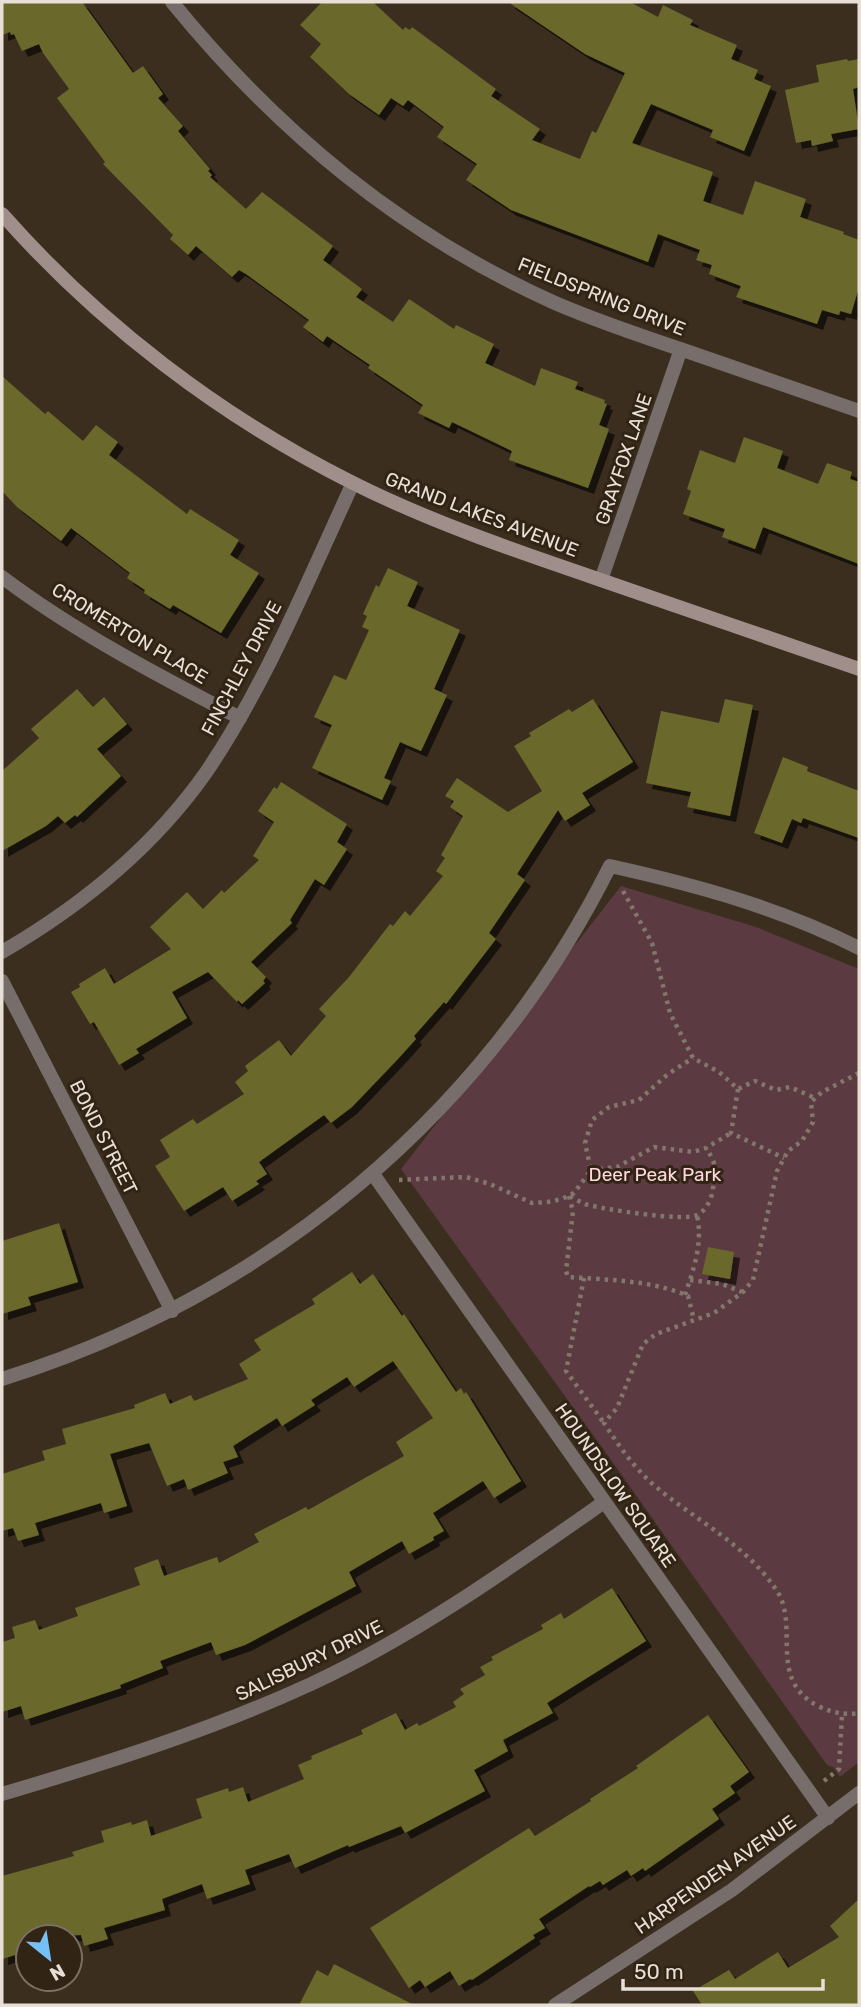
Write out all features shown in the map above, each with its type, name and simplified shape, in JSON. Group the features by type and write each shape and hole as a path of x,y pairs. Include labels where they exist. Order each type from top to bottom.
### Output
{"street":[{"name":"FIELDSPRING DRIVE","path":"172,2 208,47 256,98 307,145 417,228 492,272 555,302 619,328 859,411"},
{"name":"GRAND LAKES AVENUE","path":"2,214 86,299 145,350 231,412 354,483 438,522 859,669"},
{"name":"GRAYFOX LANE","path":"601,580 681,349"},
{"name":"FINCHLEY DRIVE","path":"2,952 80,902 121,868 166,823 205,773 262,677 354,483"},
{"name":"CROMERTON PLACE","path":"2,576 150,671 240,718"},
{"path":"2,1379 117,1337 172,1311 242,1272 375,1177 472,1074 515,1019 555,962 610,866 692,884 772,910 859,948"},
{"name":"BOND STREET","path":"2,981 172,1311"},
{"name":"HOUNDSLOW SQUARE","path":"375,1177 828,1818"},
{"name":"SALISBURY DRIVE","path":"2,1794 125,1758 220,1723 313,1683 403,1635 487,1584 604,1502"},
{"name":"HARPENDEN AVENUE","path":"555,2005 732,1889 859,1793"}],"path":[{"path":"610,866 652,943 670,1013 693,1058 719,1072 738,1088"},
{"path":"591,1170 585,1143 592,1120 609,1107 639,1100 668,1074 693,1058"},
{"path":"604,1423 617,1408 643,1344 656,1334 714,1312 743,1292 753,1280 777,1171 788,1151 802,1141 813,1122 811,1102 822,1092 859,1073"},
{"path":"738,1088 755,1081 776,1090 790,1087 815,1098"},
{"path":"731,1133 738,1088"},
{"path":"375,1177 466,1177 532,1203 548,1202 574,1193 591,1170 617,1167 654,1147 693,1152 706,1148 731,1133"},
{"path":"731,1133 784,1158"},
{"path":"569,1196 583,1204 664,1216 687,1218 697,1215 712,1196 715,1181 715,1163 706,1148"},
{"path":"569,1196 573,1211 566,1271 568,1277 645,1284 688,1296 694,1320"},
{"path":"685,1295 698,1244 700,1227 697,1215"},
{"path":"583,1278 566,1371 643,1475 737,1548 778,1592 786,1621 785,1646 795,1684 803,1696 842,1715 859,1713"},
{"path":"690,1280 722,1284 743,1292"},
{"path":"810,1793 839,1769 842,1715"}],"green space":[{"name":"Deer Peak Park","path":"621,886 756,927 859,969 859,1762 840,1777 833,1767 827,1765 401,1169"}],"building":[{"path":"2,2 82,2 133,73 143,66 163,94 158,98 183,126 178,131 210,169 210,177 246,209 262,192 333,246 323,260 362,289 356,297 393,322 409,299 454,329 456,325 494,344 485,363 535,386 541,368 578,382 575,389 605,400 604,403 607,404 599,425 609,429 588,488 509,460 512,451 452,422 449,428 418,413 423,405 327,336 323,342 303,327 309,320 246,274 239,270 232,277 196,246 188,255 170,239 173,235 103,164 105,162 57,98 69,89 39,44 22,51 14,34 11,35 10,32 2,35"},
{"path":"322,2 373,2 403,30 405,27 410,30 412,27 496,89 491,96 540,129 532,140 580,159 592,131 596,133 625,73 585,54 508,2 630,2 658,17 663,5 693,20 690,25 737,45 731,59 758,70 754,79 771,86 744,151 710,137 713,130 651,104 632,143 713,172 703,201 743,215 755,181 806,199 800,217 859,240 859,287 851,314 840,311 839,315 822,310 817,324 736,297 741,286 709,274 712,265 696,260 700,250 658,234 648,262 511,210 466,180 477,164 437,137 444,127 408,100 403,106 391,98 379,115 349,94 310,57 321,44 300,25"},
{"path":"859,59 859,87 853,89 859,129 831,134 833,141 812,146 811,140 796,143 785,90 819,82 816,65"},
{"path":"2,376 45,414 48,411 83,441 96,425 118,442 109,455 187,514 190,509 239,540 230,555 259,573 221,633 173,605 170,609 144,593 145,590 127,578 130,573 71,528 61,541 17,507 2,491"},
{"path":"744,437 783,451 777,468 818,484 827,463 852,472 850,479 859,482 859,564 763,527 755,549 722,537 725,529 683,514 691,491 687,489 700,450 735,463"},
{"path":"388,568 418,582 407,606 460,630 434,689 447,695 421,751 400,742 384,778 391,781 382,800 312,768 332,725 314,717 334,675 346,680 369,630 362,627 367,616 363,614 376,585 379,587"},
{"path":"77,689 93,707 104,697 127,724 97,749 121,776 77,817 75,815 65,823 58,816 46,826 2,851 2,771 39,738 31,729"},
{"path":"593,699 633,762 582,793 590,805 565,821 558,810 517,874 525,880 489,933 496,939 446,1004 444,1002 414,1036 416,1039 352,1107 331,1123 324,1115 259,1162 267,1174 256,1181 259,1184 232,1201 223,1187 184,1211 155,1166 170,1157 160,1140 193,1119 197,1124 244,1094 235,1082 248,1071 245,1066 279,1040 291,1056 326,1016 319,1009 349,977 390,924 393,926 405,911 410,916 443,876 436,871 445,858 441,855 463,816 450,807 454,801 445,796 457,778 508,812 542,791 514,746 531,736 529,733 569,709 572,712"},
{"path":"725,699 753,705 730,816 687,807 691,792 646,783 661,711 719,723"},
{"path":"783,757 808,767 807,771 859,791 859,838 803,818 801,823 792,819 782,843 754,833"},
{"path":"281,782 347,824 337,842 347,849 324,885 315,879 290,920 292,923 251,962 266,977 263,981 265,983 242,1004 208,972 172,992 187,1018 136,1049 139,1053 119,1065 94,1022 90,1024 71,992 105,968 114,984 171,949 150,927 187,892 203,909 259,860 253,856 274,822 258,811 274,787 277,789"},
{"path":"59,1223 78,1282 28,1297 31,1305 2,1314 2,1241"},
{"path":"708,1247 734,1252 730,1279 702,1274"},
{"path":"352,1272 360,1284 373,1274 402,1316 404,1314 456,1392 461,1388 464,1394 466,1392 521,1481 494,1498 483,1481 433,1513 444,1531 433,1537 434,1540 409,1554 402,1541 349,1572 356,1586 245,1645 216,1655 211,1642 160,1661 163,1668 120,1685 121,1688 25,1720 21,1706 2,1712 2,1642 15,1638 12,1627 35,1620 39,1630 78,1616 75,1608 140,1585 134,1568 158,1559 164,1576 217,1557 219,1563 259,1542 254,1534 306,1507 308,1510 404,1456 396,1442 433,1418 393,1361 354,1387 347,1377 311,1400 315,1405 282,1426 277,1418 233,1446 238,1457 223,1462 228,1473 188,1490 184,1479 167,1486 149,1443 110,1454 127,1506 104,1513 101,1503 35,1523 39,1535 18,1541 13,1528 2,1531 2,1474 45,1460 42,1451 66,1444 62,1429 135,1408 134,1405 165,1393 170,1404 191,1395 194,1401 248,1379 239,1364 261,1350 254,1340 315,1304 312,1299"},
{"path":"612,1588 646,1641 547,1703 553,1713 503,1740 508,1751 474,1770 485,1791 405,1833 401,1826 295,1868 289,1854 245,1870 250,1884 207,1899 202,1884 162,1899 165,1910 104,1928 108,1939 84,1946 84,1923 14,1923 14,1955 2,1959 2,1876 74,1856 72,1852 104,1842 101,1831 131,1822 132,1825 147,1820 151,1836 202,1818 196,1799 228,1788 229,1792 243,1787 248,1802 304,1779 298,1765 312,1759 311,1756 363,1734 361,1730 396,1713 405,1730 417,1723 419,1726 456,1707 453,1702 464,1694 460,1689 485,1675 480,1667 493,1660 491,1657 543,1629 541,1625 561,1613 564,1619"},
{"path":"708,1715 749,1772 730,1786 735,1793 712,1809 719,1819 645,1871 643,1868 631,1876 627,1870 603,1885 600,1881 589,1886 539,1919 545,1928 533,1935 535,1938 472,1980 459,1986 450,1971 425,1987 420,1980 409,1988 370,1928 529,1828 535,1836 591,1801 590,1799 638,1768 636,1766"},
{"path":"859,1899 859,2005 702,2005 693,1991 729,1970 735,1979 778,1952 788,1968 839,1937 830,1926"},
{"path":"334,1964 414,2005 299,2005 317,1970 328,1976"}]}
